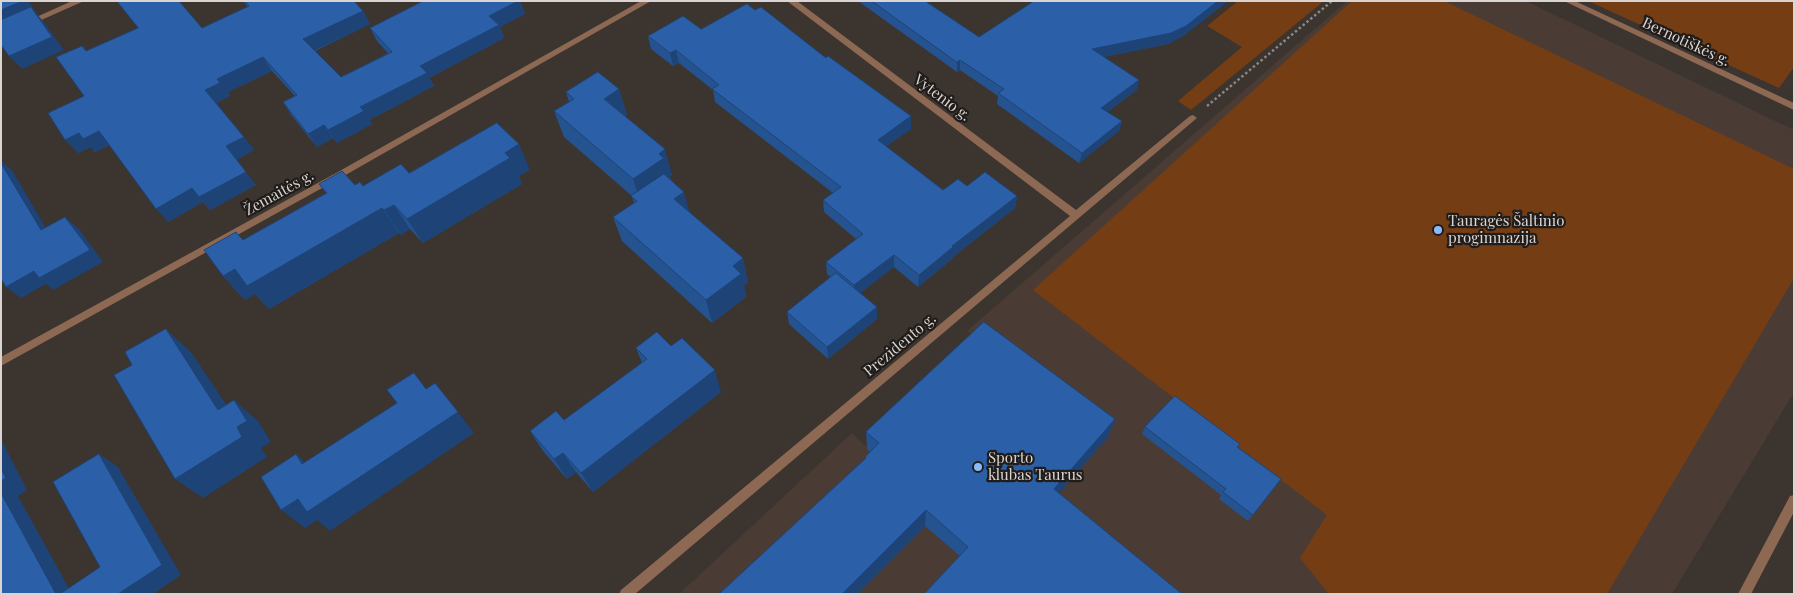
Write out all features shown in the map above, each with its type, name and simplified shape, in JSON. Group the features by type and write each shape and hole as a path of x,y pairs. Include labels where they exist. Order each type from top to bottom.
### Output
{"street":[{"path":"19,27 80,1"},
{"name":"Žemaitės g.","path":"1,362 330,180 647,1"},
{"name":"Vytenio g.","path":"790,1 1077,216"},
{"name":"Bernotiškės g.","path":"1568,1 1794,107"},
{"name":"Prezidento g.","path":"625,594 1193,118"},
{"path":"1744,594 1794,500"}],"path":[{"path":"1193,118 1332,1"}],"shaded area":[{"path":"1238,1 1324,1 1191,110 1178,101 1242,47 1207,26"},
{"name":"Tauragės Šaltinio progimnazija","path":"1347,1 1526,1 1794,130 1794,392 1672,594 966,594 982,341 967,331"},
{"name":"Tauragės Šaltinio progimnazija","path":"1352,1 1444,1 1794,169 1794,278 1607,594 1329,594 1300,558 1327,515 1033,290"},
{"path":"1588,1 1794,1 1794,67 1779,88"},
{"path":"852,433 880,460 966,562 936,594 679,594"}],"building":[{"path":"1,1 23,1 1,10"},
{"path":"117,1 179,1 202,28 249,6 245,1 354,1 363,11 303,39 341,77 392,52 370,28 423,1 518,1 489,16 499,25 420,66 427,73 360,107 364,111 328,130 324,125 308,134 283,102 297,95 263,57 217,79 220,83 205,90 244,137 226,146 246,172 199,197 192,188 156,209 99,131 83,139 79,133 65,140 48,113 84,96 56,57 82,46 86,51 138,28"},
{"path":"872,1 925,1 979,37 1034,1 1218,1 1186,26 1171,33 1092,49 1139,80 1101,108 1122,121 1082,153 998,93 1004,89 960,60 957,62"},
{"path":"747,4 755,10 761,7 826,58 828,56 911,116 878,140 943,190 958,179 967,186 985,172 1017,196 952,246 919,275 894,255 854,285 826,262 863,234 823,200 841,187 712,89 719,85 676,50 670,53 648,36 683,16 701,29"},
{"path":"31,7 52,37 9,56 1,45 1,20"},
{"path":"598,72 619,89 604,99 665,149 659,154 664,158 633,179 554,111 574,99 566,92"},
{"path":"497,123 519,144 505,153 510,158 407,219 394,205 384,210 382,208 247,286 235,269 223,276 204,250 236,232 243,240 327,193 319,184 342,171 355,185 360,182 363,186 401,164 409,173"},
{"path":"1,163 41,230 65,217 90,250 39,278 34,271 6,287 1,279"},
{"path":"664,174 684,192 674,199 743,258 733,266 741,274 706,300 613,217 637,201 631,196"},
{"path":"836,273 877,307 827,347 787,312"},
{"path":"984,322 1115,419 1054,489 1182,594 924,594 968,547 926,510 842,594 719,594 866,458 879,443 866,432"},
{"path":"166,329 218,410 234,400 247,421 237,427 242,437 175,479 114,375 132,365 125,352"},
{"path":"657,332 671,346 682,338 715,370 581,473 563,453 554,459 530,431 556,411 564,420 647,359 636,348"},
{"path":"414,373 426,389 435,383 458,412 307,512 298,499 281,510 261,477 296,454 302,464 397,403 387,390"},
{"path":"1175,396 1240,444 1237,447 1281,479 1253,515 1223,492 1226,489 1145,427"},
{"path":"99,454 162,565 118,594 60,594 100,567 53,482"},
{"path":"1,469 6,478 1,481"},
{"path":"1,493 56,594 1,594"}],"place":[{"name":"Tauragės Šaltinio progimnazija","path":"1438,230"},
{"name":"Sporto klubas Taurus","path":"978,467"}]}
